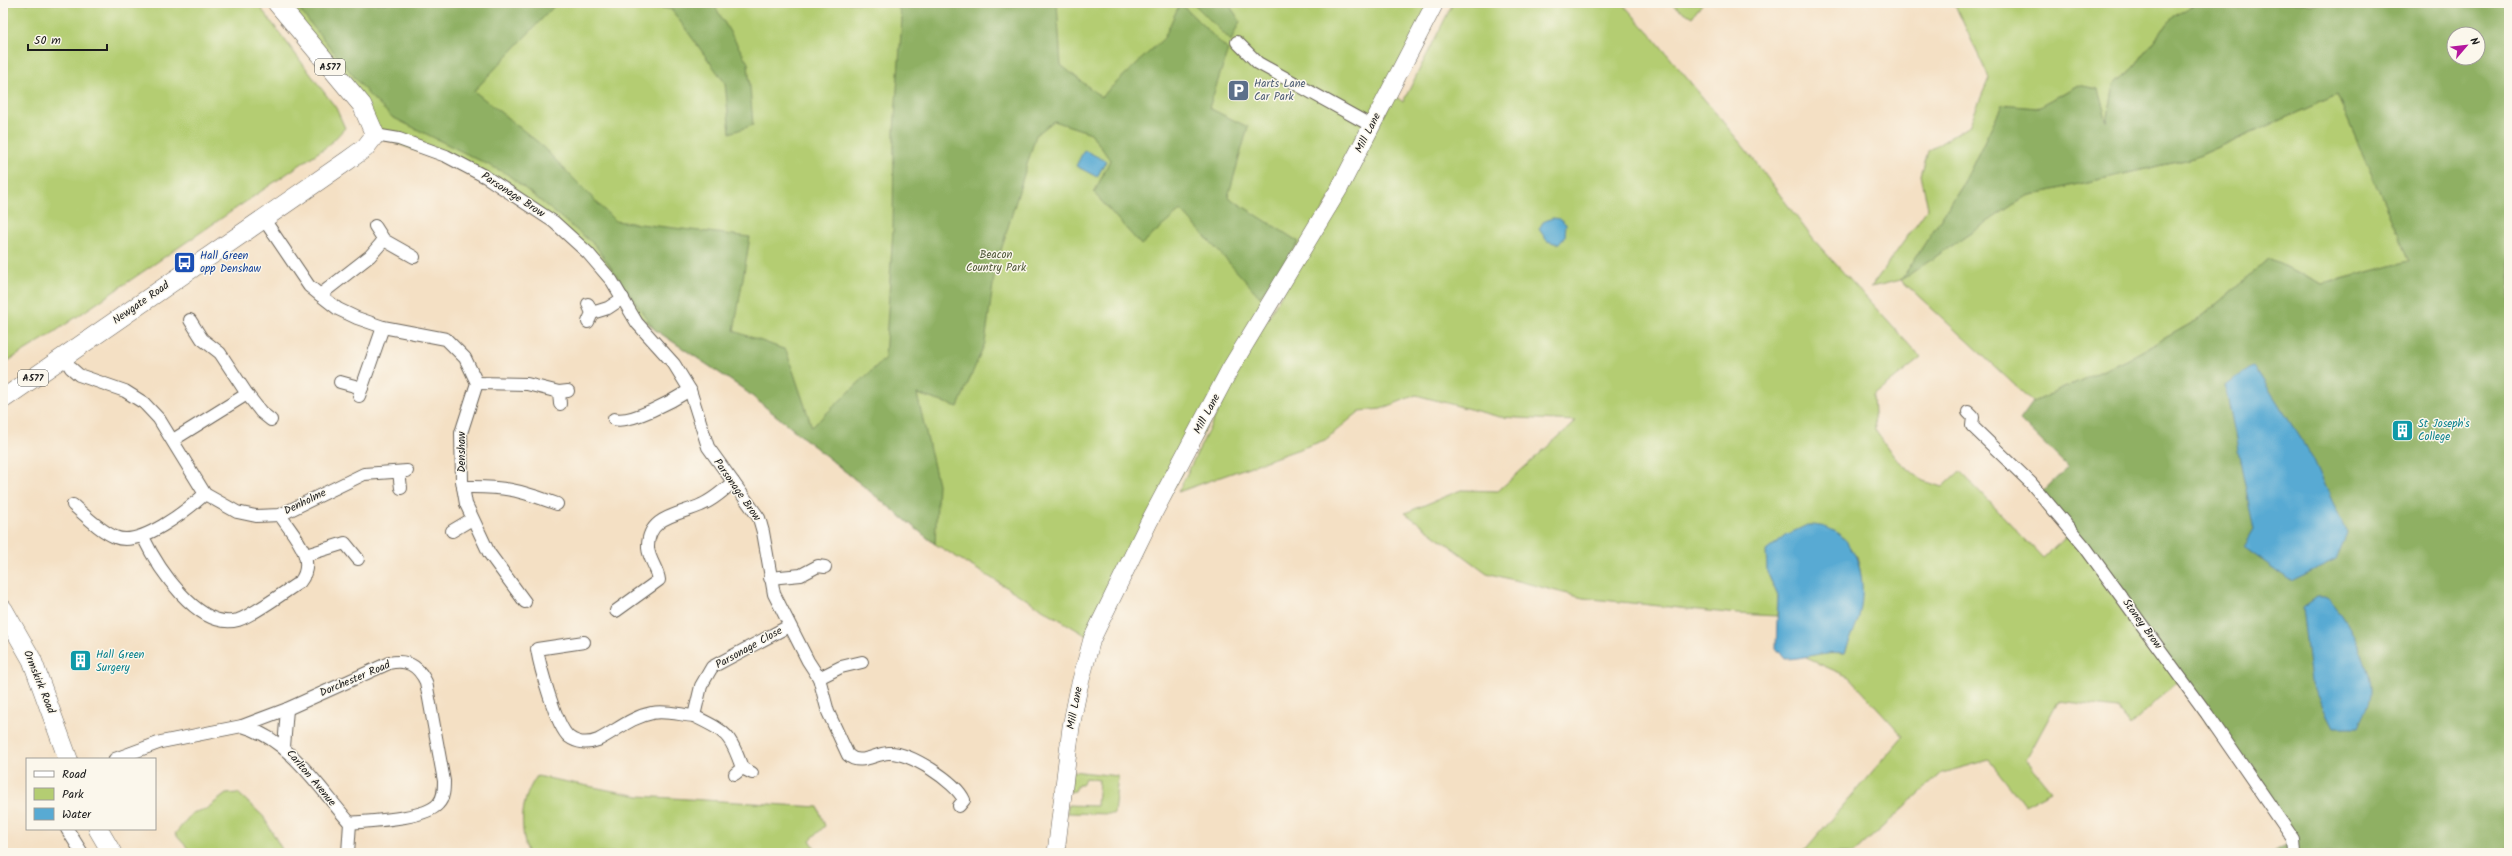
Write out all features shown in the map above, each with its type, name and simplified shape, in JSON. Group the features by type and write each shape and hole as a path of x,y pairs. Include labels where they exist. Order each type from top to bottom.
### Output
{"main road":[{"name":"A577","path":"277,3 362,105 375,135"},
{"name":"Newgate Road","path":"3,399 365,148 375,135"},
{"name":"Ormskirk Road","path":"6,621 32,660 68,758"},
{"path":"99,830 112,853"}],"street":[{"name":"Mill Lane","path":"1056,853 1071,727 1079,687 1092,639 1149,522 1230,369 1339,189 1436,3"},
{"path":"1237,42 1258,63 1372,126"},
{"name":"Parsonage Brow","path":"375,135 400,139 446,156 486,177 554,222 588,253 612,281 636,323 674,364 690,390 708,447 758,518 763,532 774,594 789,626 819,678 828,712 848,754 853,759 860,760 888,753 903,754 921,763 960,792 966,802"},
{"path":"263,218 308,286 338,309 383,327 446,339 466,358 477,383 527,384 562,395"},
{"path":"375,226 384,240 414,257"},
{"path":"320,295 370,256 384,240"},
{"path":"589,313 608,308 623,298"},
{"path":"196,323 202,339 220,353 247,394 261,412 271,420"},
{"path":"340,382 360,392 383,327"},
{"name":"Denholme","path":"64,357 71,368 79,375 125,391 144,403 159,418 205,494 237,512 256,516 280,515 364,474 403,471 401,488"},
{"name":"Denshaw","path":"477,383 461,433 466,504 489,553 525,602"},
{"path":"620,424 659,408 690,390"},
{"path":"173,440 247,394"},
{"name":"Stoney Brow","path":"1968,412 1973,418 1972,426 2031,483 2085,547 2203,708 2281,821 2294,840 2295,853"},
{"path":"617,607 664,583 649,555 651,531 662,519 700,506 715,498 733,482"},
{"path":"464,487 497,486 528,492 559,507"},
{"path":"73,505 87,509 116,537 143,537 205,494"},
{"path":"143,537 159,567 186,599 218,619 226,621 242,618 300,582 307,573 308,563 306,555 280,515"},
{"path":"452,531 472,519"},
{"path":"306,555 346,538 358,559"},
{"path":"770,578 801,575 818,566 826,567"},
{"name":"Parsonage Close","path":"694,716 701,686 712,667 789,626"},
{"path":"584,643 535,646 541,672 561,727 568,736 575,741 586,743 597,740 620,725 653,712 694,716 727,734 734,745 743,772"},
{"name":"Dorchester Road","path":"118,758 161,742 242,726 287,709 389,663 400,661 413,664 421,672 426,682 444,781 444,792 439,804 425,813 350,823"},
{"path":"819,678 841,667 863,663"},
{"path":"284,747 287,709"},
{"name":"Carlton Avenue","path":"242,726 253,729 284,747 350,823"},
{"path":"348,853 350,823"},
{"path":"68,830 82,853"}],"green space":[{"path":"3,3 257,3 336,108 345,128 329,145 50,335 3,364"},
{"name":"Beacon Country Park","path":"277,3 1435,3 1092,639 935,544 742,388 654,329 628,306 588,253 486,177 375,135"},
{"path":"294,3 557,3 474,91 539,143 615,221 750,237 734,331 786,350 812,427 885,358 893,230 894,131 902,19 897,3 1057,3 1061,65 1101,97 1164,38 1180,3 1228,50 1209,108 1248,127 1228,197 1299,242 1260,297 1181,210 1141,245 1094,193 1110,160 1091,133 1054,121 1036,135 995,270 985,343 958,407 917,394 938,484 935,544 742,388 654,329 595,245 507,174 392,117 369,95"},
{"path":"603,3 713,3 748,63 753,125 730,133 725,83 671,9"},
{"path":"1193,3 1228,3 1240,21 1231,41"},
{"path":"1453,3 1622,3 1653,37 1751,156 1813,239 1921,358 1873,396 1875,430 1895,458 1923,481 1943,487 1960,471 2043,558 2072,532 2181,678 2130,726 2118,708 2058,701 2026,760 2051,791 2024,805 1989,760 1942,773 1854,853 1802,853 1903,736 1849,677 1806,658 1817,652 1845,653 1860,606 1861,583 1857,556 1767,572 1778,596 1777,616 1737,614 1583,598 1487,573 1405,513 1461,490 1498,491 1576,421 1500,417 1416,395 1381,409 1360,411 1325,440 1178,492 1237,372 1395,96 1403,102"},
{"path":"1670,3 1703,3 1692,17"},
{"path":"1954,3 2197,3 2173,17 2133,68 2114,85 2107,123 2078,85 2037,108 2002,106 1963,185 1902,279 2026,196 2194,158 2337,95 2410,261 2323,284 2269,259 2199,319 2126,360 2033,402 1901,280 1871,287 1928,208 1921,175 1928,151 1969,126 1989,78"},
{"path":"2197,3 2509,3 2509,853 2272,853 2294,840 2040,494 2068,467 2020,420 2033,402 2126,360 2199,319 2269,259 2323,284 2409,261 2337,95 2194,158 2026,196 1901,280 1963,185 2002,105 2037,108 2078,85 2098,89 2107,122 2114,85 2133,68 2173,17"},
{"path":"1072,771 1118,776 1114,814 1067,813 1068,805 1097,806 1099,780 1085,778 1082,785 1078,785 1075,791 1070,792"},
{"path":"537,776 639,796 818,807 825,826 810,840 818,853 527,853 523,833 523,813 527,794"},
{"path":"238,793 263,816 284,853 192,853 175,834 192,813 206,809 226,794"}],"water":[{"path":"1084,150 1106,161 1097,177 1076,166"},
{"path":"1552,218 1560,219 1566,224 1565,236 1558,244 1547,241 1539,229 1543,222"},
{"path":"2254,366 2313,458 2347,534 2336,559 2291,581 2244,547 2254,530 2225,385"},
{"path":"1807,525 1822,526 1835,532 1845,540 1853,551 1861,578 1861,607 1845,653 1837,652 1785,659 1776,648 1778,596 1767,572 1766,551 1786,535"},
{"path":"2317,597 2327,597 2334,605 2349,627 2362,653 2370,678 2371,693 2367,708 2359,727 2334,727 2311,682 2302,608"}],"place":[{"name":"Harts Lane Car Park","path":"1238,90"},
{"name":"Hall Green opp Denshaw","path":"185,262"},
{"name":"St Joseph's College","path":"2403,430"},
{"name":"Hall Green Surgery","path":"81,661"}]}
